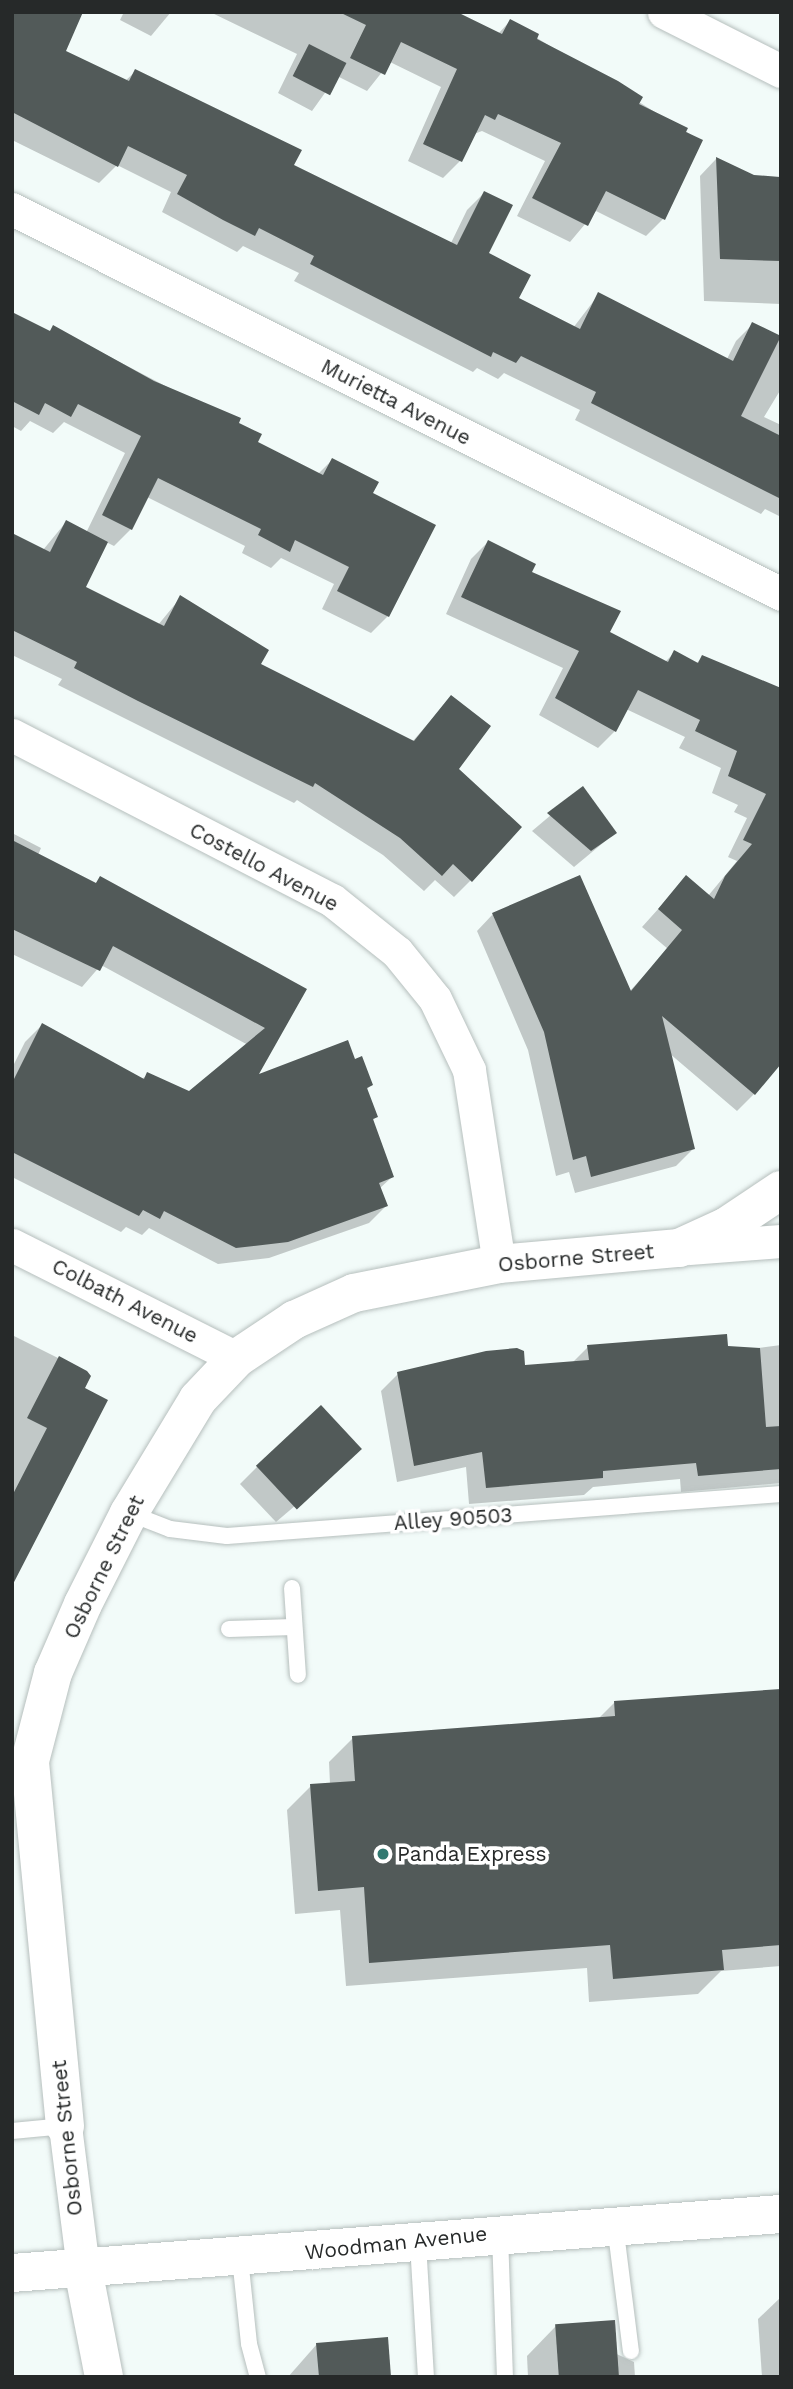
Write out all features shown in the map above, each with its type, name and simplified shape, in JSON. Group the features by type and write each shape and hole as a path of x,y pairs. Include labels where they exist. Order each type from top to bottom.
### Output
{"street":[{"path":"664,12 781,71"},
{"name":"Murietta Avenue","path":"12,209 781,594"},
{"name":"Costello Avenue","path":"12,735 332,900 397,952 435,999 468,1070 499,1264"},
{"name":"Osborne Street","path":"104,2377 83,2269 18,1760 53,1673 129,1513 198,1399 237,1358 294,1320 354,1293 499,1264 679,1248 769,1202 781,1191"},
{"path":"679,1248 781,1241"},
{"name":"Colbath Avenue","path":"12,1245 237,1358"},
{"name":"Woodman Avenue","path":"12,2273 240,2258 615,2224 781,2214"}],"lane":[{"name":"Alley 90503","path":"129,1513 170,1529 227,1536 781,1494"},
{"path":"292,1588 298,1675"},
{"path":"229,1629 294,1627"},
{"path":"12,2131 65,2126"},
{"path":"615,2224 631,2351"},
{"path":"499,2233 505,2377"},
{"path":"418,2243 426,2377"},
{"path":"240,2258 249,2344 258,2377"}],"building":[{"path":"12,12 83,12 66,51 129,81 135,69 302,150 294,165 457,245 484,191 513,205 489,253 531,275 519,298 580,329 598,292 733,361 752,322 781,336 741,416 781,436 781,499 591,403 596,392 521,356 516,363 493,352 491,357 310,264 314,256 259,228 255,236 223,220 177,194 187,175 128,146 118,167 12,112"},
{"path":"339,12 457,12 502,34 510,19 539,34 537,39 618,81 643,97 639,104 688,128 686,132 703,140 665,220 606,191 588,226 532,198 561,143 498,114 495,120 485,115 462,162 423,144 457,69 401,42 385,75 350,58 366,25"},
{"path":"309,44 346,63 330,95 293,76"},
{"path":"716,157 754,175 780,177 781,261 720,259"},
{"path":"12,312 50,331 53,325 154,381 241,418 239,423 262,434 258,442 323,475 332,458 379,482 373,493 436,525 389,617 337,591 349,567 295,540 290,552 258,535 261,529 158,478 132,530 102,515 141,436 78,404 71,417 45,403 39,415 12,401"},
{"path":"66,520 108,542 86,587 164,626 180,595 269,650 261,664 414,741 451,695 491,726 459,769 522,827 472,882 453,864 442,876 400,838 315,783 313,787 138,701 74,668 77,662 12,630 12,533 50,552"},
{"path":"488,540 536,564 532,572 621,611 610,632 668,662 674,650 698,663 702,655 781,688 781,1064 755,1095 662,1016 695,1149 591,1177 586,1156 573,1160 544,1032 492,913 580,875 631,991 682,930 658,909 686,875 714,899 725,876 752,844 743,840 766,794 728,776 737,751 695,731 700,720 638,690 616,732 555,698 579,651 461,597"},
{"path":"583,786 617,833 591,851 547,813"},
{"path":"12,840 96,883 100,876 307,989 259,1074 348,1040 355,1059 362,1056 373,1085 367,1088 378,1117 373,1119 394,1177 379,1183 388,1206 288,1242 236,1248 164,1211 160,1219 143,1210 139,1216 12,1152 12,1083 42,1023 144,1079 147,1072 189,1091 265,1028 113,946 100,971 12,929"},
{"path":"727,1334 728,1346 760,1348 766,1427 781,1426 781,1469 698,1476 696,1463 603,1471 603,1478 486,1488 482,1452 414,1466 397,1372 486,1351 517,1348 524,1351 525,1365 589,1360 587,1345"},
{"path":"59,1356 87,1371 91,1376 85,1388 108,1400 12,1586 12,1496 47,1428 27,1418"},
{"path":"321,1405 362,1449 297,1510 256,1466"},
{"path":"781,1689 781,1945 722,1950 724,1970 613,1979 610,1945 369,1963 364,1887 318,1891 310,1784 355,1781 352,1736 615,1716 614,1701"},
{"path":"615,2320 619,2377 559,2377 555,2324"},
{"path":"388,2337 391,2377 319,2377 316,2343"}],"place":[{"name":"Panda Express","path":"383,1854"}]}
